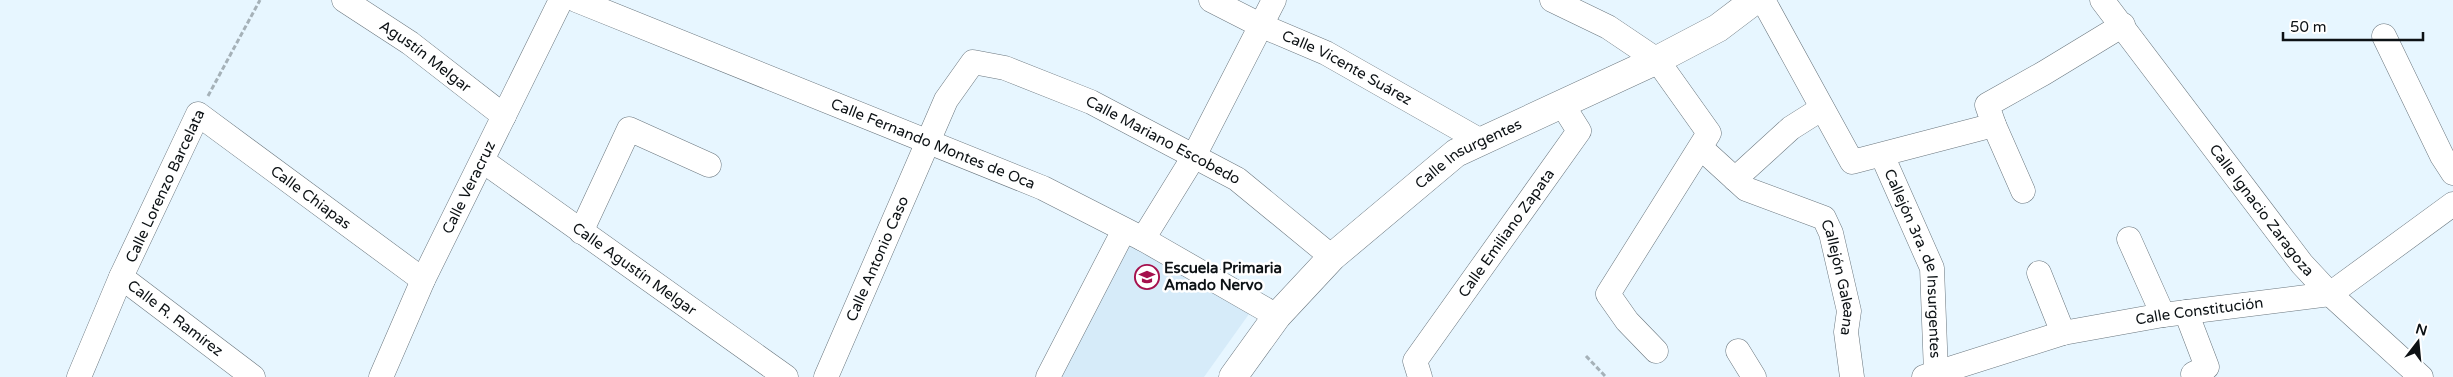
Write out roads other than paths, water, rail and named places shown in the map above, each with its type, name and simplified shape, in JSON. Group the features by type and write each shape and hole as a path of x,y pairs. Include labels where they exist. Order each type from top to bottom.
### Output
{"main road":[{"name":"Calle Insurgentes","path":"1233,377 1276,316 1332,257 1456,153 1657,60 1718,28 1755,0"}],"street":[{"name":"Agustín Melgar","path":"344,0 410,43 504,116"},
{"name":"Calle Veracruz","path":"380,377 423,280 561,0"},
{"name":"Calle Fernando Montes de Oca","path":"576,0 1043,188 1133,234 1276,316"},
{"name":"Calle Vicente Suárez","path":"1210,0 1260,25 1326,53 1481,141"},
{"path":"1048,377 1133,234 1193,158 1274,0"},
{"path":"1552,0 1608,27 1657,60 1709,133 1608,294 1627,321 1656,351"},
{"path":"1763,0 1852,162 1994,125"},
{"name":"Calle Ignacio Zaragoza","path":"2102,0 2123,25 2302,264 2330,294 2421,377"},
{"path":"2023,191 1986,105 2044,73 2123,25"},
{"path":"2384,36 2442,156 2453,173"},
{"name":"Calle Antonio Caso","path":"826,377 930,141 946,100 973,62"},
{"name":"Calle Mariano Escobedo","path":"973,62 1005,68 1091,102 1193,158 1238,179 1332,257"},
{"name":"Calle Emiliano Zapata","path":"1417,369 1579,131 1562,104"},
{"path":"1701,148 1735,179 1791,128 1822,109"},
{"name":"Calle Lorenzo Barcelata","path":"79,377 121,277 198,114"},
{"name":"Calle Chiapas","path":"198,114 423,280"},
{"path":"581,232 629,129 709,165"},
{"name":"Callejón 3ra. de Insurgentes","path":"1882,155 1932,268 1930,375"},
{"name":"Calle Agustín Melgar","path":"482,161 786,377"},
{"name":"Callejón Galeana","path":"1735,179 1746,189 1824,218 1831,233 1849,311 1846,332 1852,377"},
{"name":"Calle Constitución","path":"1930,375 2063,333 2163,315 2330,294 2453,204"},
{"path":"2129,240 2163,315"},
{"path":"2039,273 2063,333"},
{"name":"Calle R. Ramírez","path":"121,277 253,377"},
{"path":"2186,312 2207,367 2193,374 2194,377"},
{"path":"1738,351 1754,377"}],"place":[{"name":"Escuela Primaria Amado Nervo","path":"1147,277"}]}
